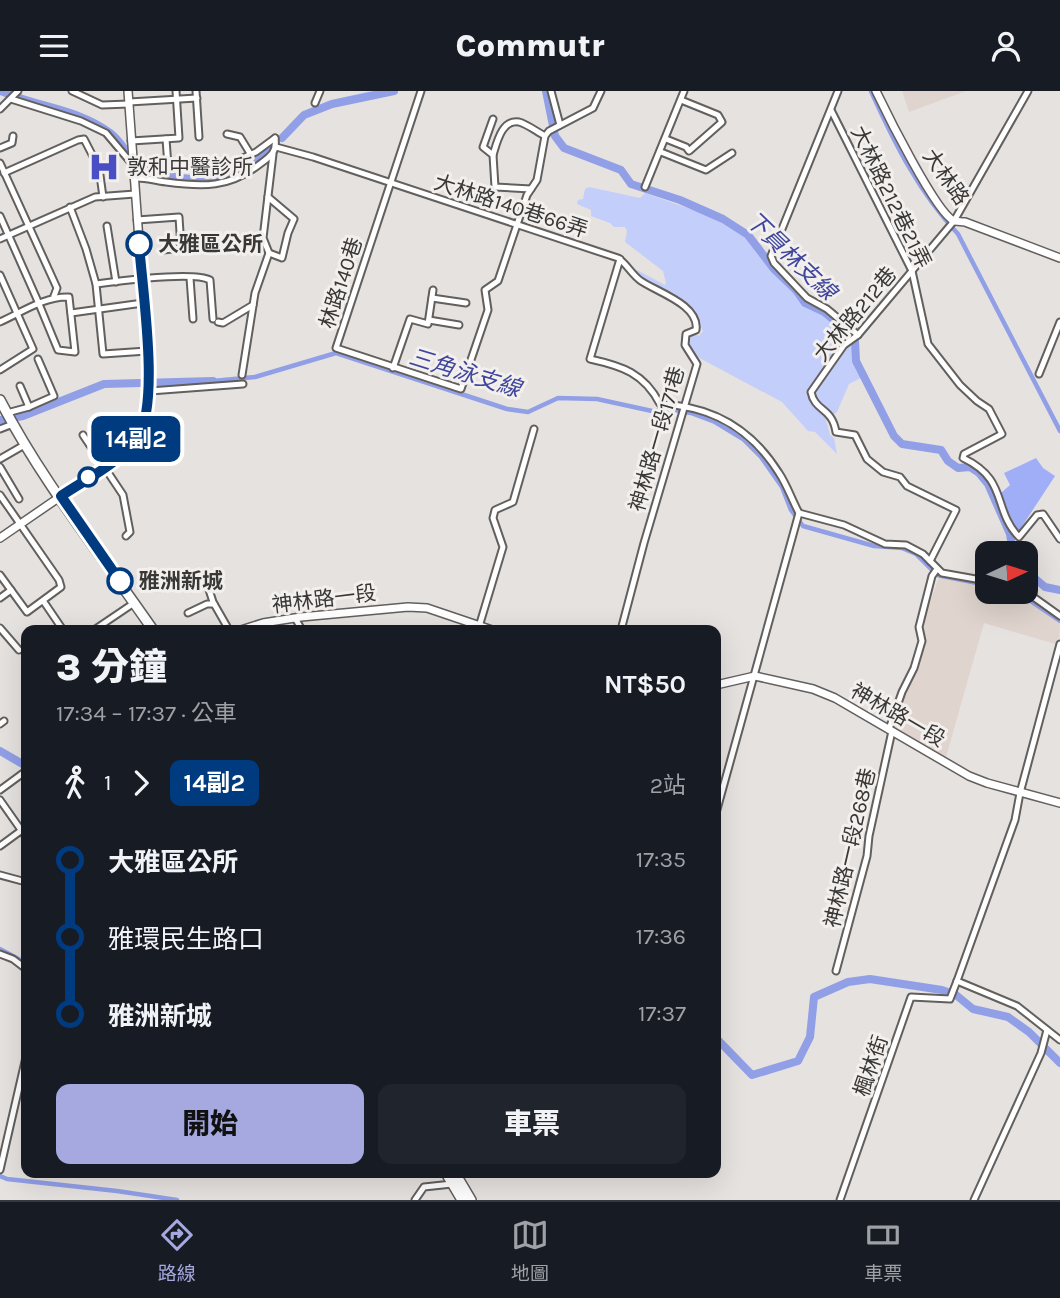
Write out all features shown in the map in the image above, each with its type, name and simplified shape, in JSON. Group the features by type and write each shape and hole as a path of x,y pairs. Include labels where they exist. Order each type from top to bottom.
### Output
{"main road":[{"path":"0,400 12,423 149,625"},
{"path":"456,1178 462,1200"},
{"path":"457,1178 471,1200"}],"street":[{"path":"0,109 18,91"},
{"path":"72,91 85,94 102,105 197,95 200,137"},
{"path":"0,538 104,467 129,447 144,426 150,390 128,91"},
{"path":"161,91 162,100"},
{"path":"131,144 179,138 176,91"},
{"path":"315,103 320,91"},
{"path":"391,183 421,91"},
{"path":"551,91 559,125"},
{"path":"517,225 537,180 545,136 559,125 593,108 601,91"},
{"path":"645,187 684,91"},
{"path":"838,91 771,257 807,298 827,309 858,335"},
{"name":"大林路","path":"876,91 898,137 938,203 954,221 964,222 1060,258"},
{"name":"大林路212巷","path":"930,561 956,510 907,486 902,478 883,472 867,459 855,435 836,432 834,419 812,398 811,392 844,345 858,335 954,221 1028,91"},
{"path":"11,99 81,121 106,133 133,165"},
{"path":"666,139 687,147 689,151 722,122 718,115 681,100"},
{"name":"大林路212巷21弄","path":"831,110 912,271 928,344 960,385 989,409 1002,434 964,454 963,458 988,474 1019,537 1037,515 1043,514 1060,539"},
{"path":"493,119 483,147 493,155"},
{"path":"531,189 495,187 493,155 498,136 506,125 516,122 545,136"},
{"path":"227,134 240,137 251,155"},
{"path":"0,148 12,143 13,137"},
{"path":"239,160 275,138 263,238 269,253 253,305 242,375"},
{"path":"4,173 84,139 99,168 103,197"},
{"path":"150,169 170,167 166,139"},
{"name":"大林路140巷66弄","path":"276,147 620,259"},
{"path":"661,152 706,170 732,153"},
{"path":"134,178 147,177 161,182 213,186 237,178 273,154"},
{"path":"0,163 57,288 54,296"},
{"name":"林路140巷","path":"391,183 336,348 461,389 488,310 485,290 498,281 517,225"},
{"path":"0,239 70,207 103,197 135,194"},
{"path":"268,197 294,219 282,258 269,253"},
{"path":"70,207 96,284 103,354 147,351"},
{"path":"0,216 39,304 58,350 75,352 69,297 54,296 39,304 0,322"},
{"path":"137,219 179,217 181,248"},
{"path":"107,226 116,282"},
{"path":"163,250 190,248"},
{"path":"620,259 590,359 621,365 630,370 654,393 660,404 687,405 746,433 781,475 799,513 721,795"},
{"name":"神林路一段171巷","path":"620,259 640,281 665,293 694,316 697,325 696,330 685,334 685,345 697,364 687,405 644,543 622,625"},
{"path":"0,275 2,285 33,349 0,370"},
{"path":"96,284 204,277 210,280 216,321 223,323 253,305"},
{"path":"190,278 193,319"},
{"path":"393,367 410,319 428,324 433,290"},
{"path":"432,298 466,303"},
{"path":"71,313 144,303"},
{"path":"429,320 459,325"},
{"path":"1039,374 1060,322"},
{"path":"6,413 54,396 38,359"},
{"path":"150,390 243,384"},
{"path":"20,386 29,407"},
{"path":"0,427 12,423"},
{"path":"479,625 503,547 493,518 495,510 513,502 534,429"},
{"path":"83,435 123,495 130,532 126,537"},
{"path":"0,459 26,444"},
{"path":"0,467 19,499"},
{"path":"0,495 60,580 61,587 27,612 0,575"},
{"path":"799,513 844,525 885,544 905,545 946,575 975,579"},
{"name":"神林路一段268巷","path":"836,971 867,856 891,730 902,692 922,641 919,627 932,576 937,569"},
{"path":"204,574 214,604 226,625"},
{"path":"0,598 11,590"},
{"path":"1038,600 1060,616"},
{"path":"44,602 60,625"},
{"path":"101,625 134,603"},
{"path":"188,613 207,604 214,604"},
{"name":"神林路一段","path":"257,625 296,618 419,607 470,625"},
{"path":"296,618 300,625"},
{"path":"0,628 19,650"},
{"path":"1060,644 1015,820 957,981 1017,1006 1060,1040"},
{"name":"神林路一段","path":"721,684 755,676 813,689 835,698 969,776 1060,803"},
{"path":"0,790 21,775"},
{"path":"0,800 21,825"},
{"path":"1,842 21,831"},
{"path":"0,875 21,881"},
{"path":"0,954 21,965"},
{"name":"楓林街","path":"840,1200 912,997 950,999 957,981"},
{"path":"974,1200 1041,1053 1047,1030"},
{"path":"0,1170 21,1079"},
{"path":"415,1200 425,1187 450,1178"}],"shaded area":[{"path":"370,91 388,91 324,103 328,101"},
{"path":"902,91 966,91 909,112"},
{"path":"589,187 640,198 645,193 710,216 749,239 805,305 822,314 848,336 861,378 849,384 837,412 826,420 837,454 815,432 808,431 782,402 692,354 687,346 687,338 692,334 699,336 703,331 696,316 685,305 661,288 649,284 635,271 665,285 666,283 663,271 625,242 625,227 614,227 591,216 591,210 577,204 578,200 583,199 585,189"},
{"path":"1036,458 1043,468 1055,476 1019,531 1012,522 1001,493 1010,485 1004,473"},
{"path":"939,577 975,584 975,604 1034,604 1060,621 1059,645 984,623 946,757 893,727 903,690 921,644 917,638"}],"waterway":[{"name":"下員林支線","path":"1,91 71,113 98,125 116,138 129,155"},
{"name":"下員林支線","path":"282,138 304,115 332,104 394,91"},
{"name":"下員林支線","path":"546,91 555,136 564,148 621,170 631,184 680,200 723,219 748,235 805,303 824,312 851,334 855,341 856,361 894,436 902,444 941,450 948,461 958,468 970,467 979,473 988,484 1011,541"},
{"path":"871,91 898,148 919,184 958,234 1060,431"},
{"name":"下員林支線","path":"140,166 171,176 209,179 241,169 273,146"},
{"name":"三角泳支線","path":"213,381 255,377 336,353 507,409 528,412 558,398 597,399 652,411 669,409 691,413 715,422 743,439 761,457 782,487 791,510 803,526 874,546 902,548 916,554 937,575 975,583"},
{"name":"三角泳支線","path":"0,420 23,416 104,384 213,381"},
{"name":"下員林支線","path":"1038,581 1045,587 1060,590"},
{"name":"三角泳支線","path":"1035,604 1060,621"},
{"path":"0,751 21,763"},
{"path":"0,951 21,962"},
{"path":"721,1043 752,1075 798,1061 810,1037 814,997 848,982 870,979 942,990 956,995 973,1009 1008,1017 1029,1032 1060,1063"},
{"path":"0,1176 177,1200"}],"bus line":[{"name":"14副2","path":"120,581 61,496 118,457 144,426 150,389 139,244"}],"place":[{"name":"敦和中醫診所","path":"104,167"},
{"name":"大雅區公所","path":"139,244"},
{"name":"雅洲新城","path":"120,581"}]}
